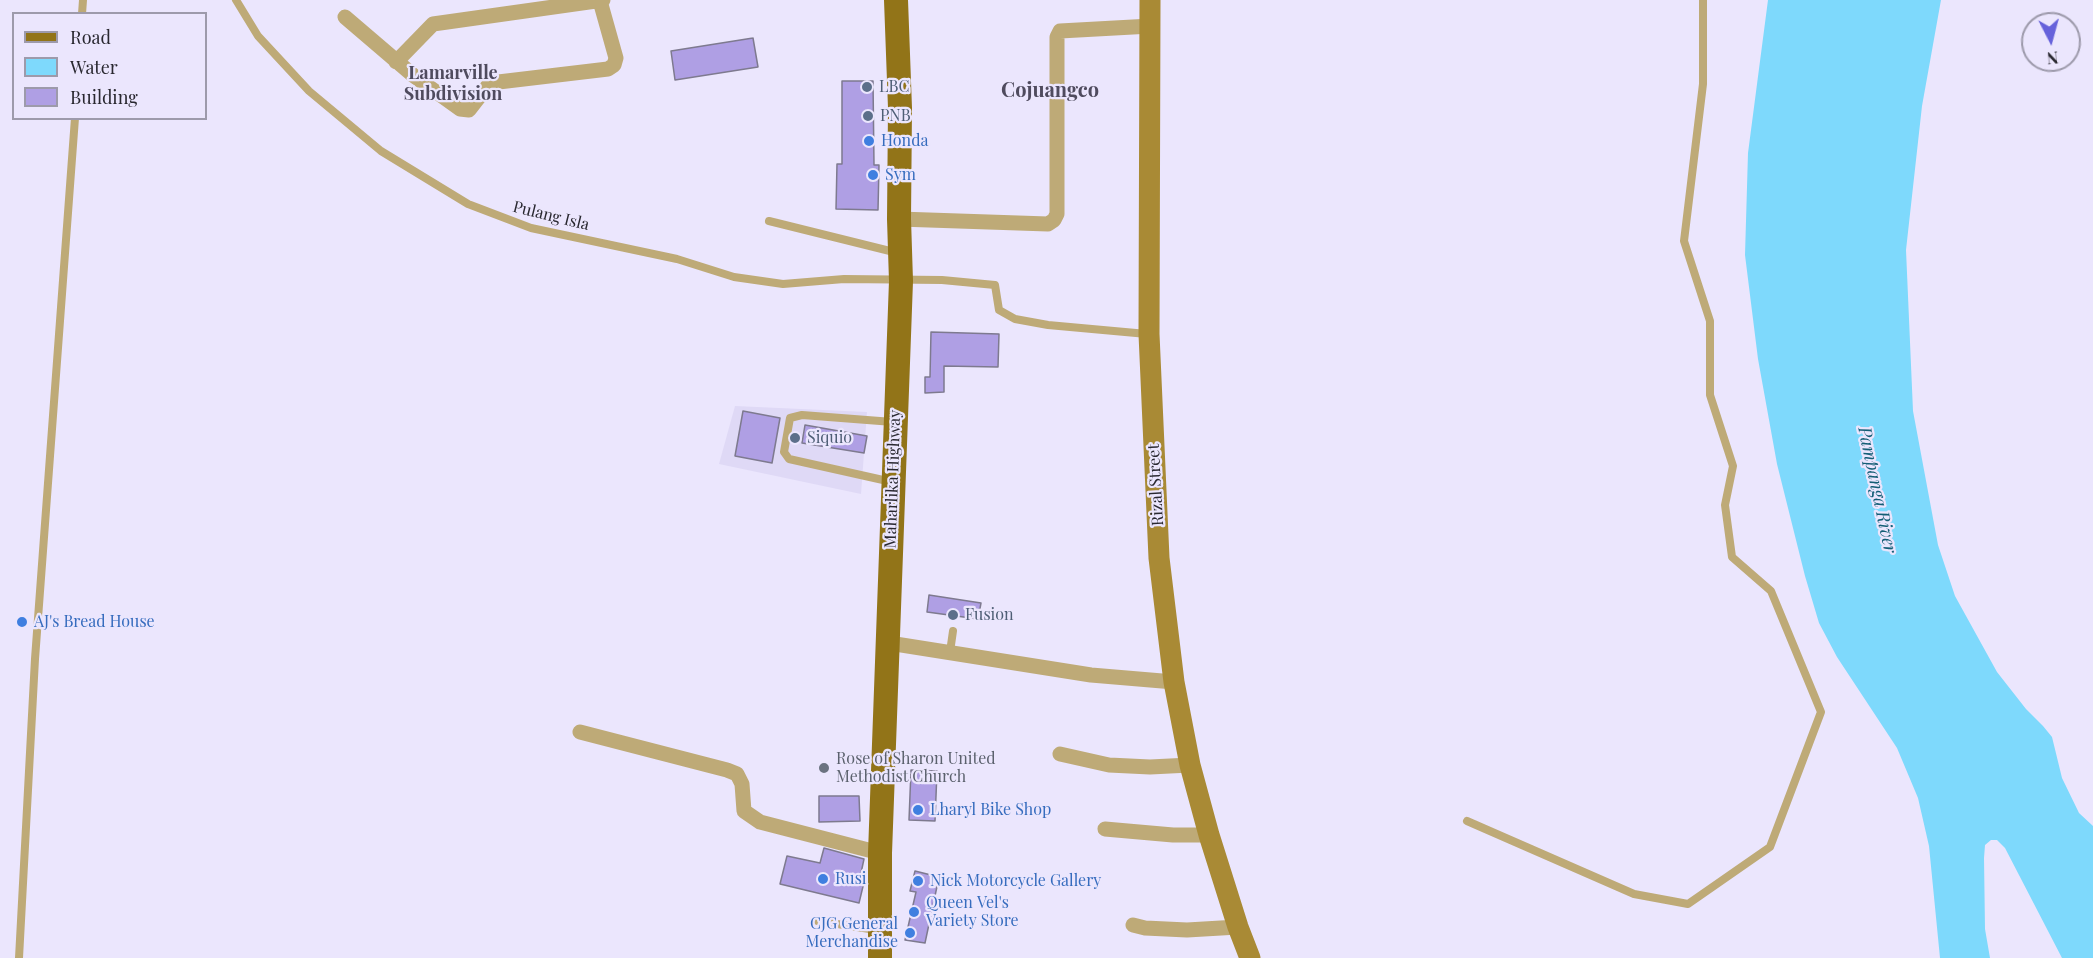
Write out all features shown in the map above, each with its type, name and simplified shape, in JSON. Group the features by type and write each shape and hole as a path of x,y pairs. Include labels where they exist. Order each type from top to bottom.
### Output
{"main road":[{"name":"Maharlika Highway","path":"880,958 880,853 901,281 900,108 896,0"}],"street":[{"path":"345,17 396,62 459,109 469,110 490,83 608,69 614,65 616,58 602,0 433,24 396,62"},
{"name":"Rizal Street","path":"1150,0 1149,334 1159,558 1174,682 1190,765 1209,836 1250,958"},
{"path":"899,219 1048,224 1054,220 1057,214 1057,37 1060,31 1151,27"},
{"path":"889,643 1091,675 1174,682"},
{"path":"580,732 728,770 737,774 742,784 744,811 760,822 880,853"},
{"path":"1060,754 1109,765 1150,767 1190,765"},
{"path":"1104,829 1209,836"},
{"path":"1133,925 1144,928 1187,930 1238,927"}],"lane":[{"name":"Pulang Isla","path":"236,0 258,36 309,91 381,151 468,204 531,228 677,260 734,276 783,284 844,279 942,280 995,285 999,310 1015,319 1048,325 1149,334"},
{"path":"1467,821 1634,894 1688,904 1770,847 1821,712 1771,591 1732,556 1725,505 1733,466 1710,395 1710,321 1684,242 1703,84 1703,0"},
{"path":"19,958 35,659 75,120"},
{"path":"769,221 900,253"},
{"path":"893,482 789,459 784,452 790,418 802,415 896,422"},
{"path":"950,652 953,631"},
{"path":"818,921 881,931"}],"shaded area":[{"name":"Siquio","path":"735,406 867,412 861,494 719,464"}],"water":[{"name":"Pampanga River","path":"1768,0 1941,0 1922,106 1906,250 1913,411 1938,545 1955,596 1997,672 2052,737 2062,778 2079,813 2093,826 2093,958 2062,958 2005,848 1997,840 1991,840 1985,845 1984,858 1985,929 1990,958 1940,958 1929,846 1918,798 1897,748 1837,657 1819,623 1777,464 1758,359 1745,255 1748,153"}],"building":[{"path":"753,38 758,67 675,80 671,51"},
{"path":"842,81 873,81 874,165 879,165 878,210 836,209 837,164 842,164"},
{"path":"931,332 999,334 998,367 944,366 944,392 925,393 925,377 930,377"},
{"path":"743,411 780,418 772,463 735,456"},
{"path":"805,425 867,436 864,453 802,443"},
{"path":"929,595 981,603 978,619 927,612"},
{"path":"911,770 937,771 935,821 909,820"},
{"path":"819,796 859,796 860,821 819,822"},
{"name":"Rusi","path":"824,848 864,859 861,873 866,874 859,903 780,884 787,856 820,863"},
{"path":"915,871 939,877 925,943 905,940 916,892 910,891"}],"place":[{"name":"LBC","path":"867,87"},
{"name":"PNB","path":"868,116"},
{"name":"Honda","path":"869,141"},
{"name":"Sym","path":"873,175"},
{"name":"Siquio","path":"795,438"},
{"name":"Fusion","path":"953,615"},
{"name":"AJ's Bread House","path":"22,622"},
{"name":"Rose of Sharon United Methodist Church","path":"824,768"},
{"name":"Lharyl Bike Shop","path":"918,810"},
{"name":"Rusi","path":"823,879"},
{"name":"Nick Motorcycle Gallery","path":"918,881"},
{"name":"Queen Vel's Variety Store","path":"914,912"},
{"name":"CJG General Merchandise","path":"910,933"}],"district":[{"name":"Lamarville Subdivision","path":"453,83"},
{"name":"Cojuangco","path":"1050,91"}]}
